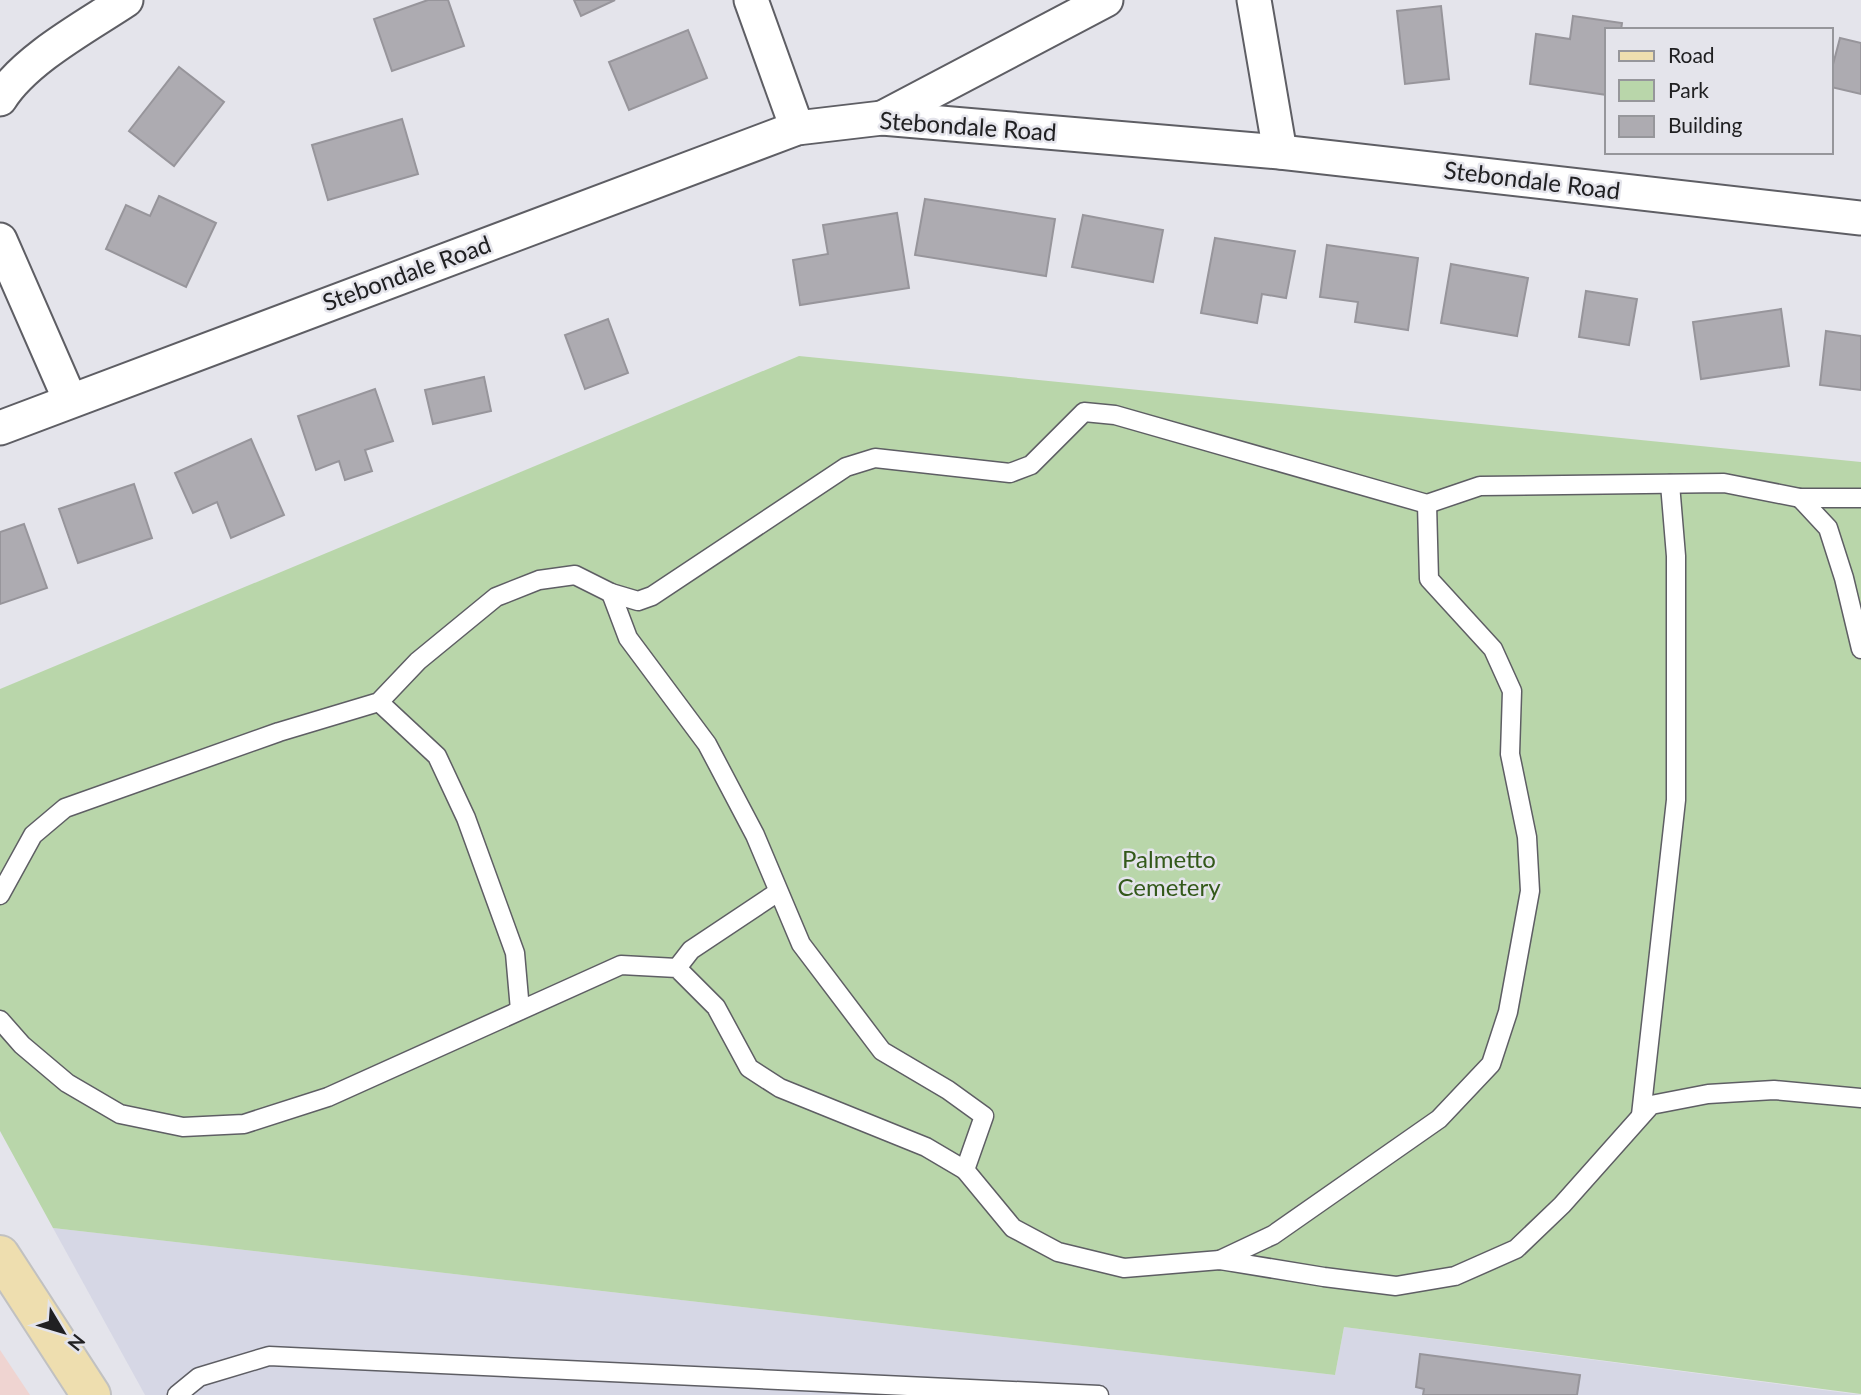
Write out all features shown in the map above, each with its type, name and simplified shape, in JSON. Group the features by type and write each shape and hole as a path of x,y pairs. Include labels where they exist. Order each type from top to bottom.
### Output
{"main road":[{"path":"3,1265 91,1395"}],"street":[{"path":"0,99 6,90 47,52 126,0"},
{"path":"751,0 797,128"},
{"path":"882,118 1106,0"},
{"path":"1254,0 1280,152"},
{"name":"Stebondale Road","path":"0,428 797,128 882,118 1280,152 1861,218"},
{"path":"0,240 70,400"}],"lane":[{"path":"0,895 33,835 65,808 279,732 379,702 418,661 496,597 539,580 575,575 611,593 638,601 652,596 846,467 875,458 1010,473 1031,465 1084,412 1115,415 1427,504 1480,486 1724,483 1800,498 1861,498"},
{"path":"1641,1115 1676,800 1675,556 1671,484"},
{"path":"1800,498 1828,528 1844,578 1861,649"},
{"path":"1220,1260 1273,1235 1439,1119 1491,1064 1508,1012 1530,891 1527,837 1510,754 1512,691 1493,649 1429,579 1427,504"},
{"path":"611,593 628,638 707,744 755,835 801,944 882,1051 948,1090 984,1116 965,1170"},
{"path":"379,702 437,756 466,818 515,953 520,1010"},
{"path":"677,968 691,950 778,892"},
{"path":"0,1020 22,1045 67,1083 120,1114 183,1127 244,1124 328,1097 621,965 677,968 716,1007 748,1068 780,1088 926,1147 965,1170 1013,1228 1058,1252 1124,1268 1220,1260 1396,1286 1455,1276 1516,1249 1562,1205 1651,1105 1708,1094 1774,1090 1861,1098"},
{"path":"177,1395 199,1377 269,1356 1099,1395"}],"shaded area":[{"path":"53,1228 1335,1375 1344,1327 1861,1395 145,1395"},
{"path":"0,1350 30,1395 0,1395"}],"green space":[{"name":"Palmetto Cemetery","path":"799,356 1861,462 1861,1394 1344,1327 1335,1375 53,1228 0,1131 0,689"}],"building":[{"path":"428,0 448,0 464,46 392,71 374,19"},
{"path":"574,0 615,0 581,16"},
{"path":"1441,6 1449,79 1405,84 1397,11"},
{"path":"1573,16 1622,23 1621,28 1605,28 1605,95 1530,84 1536,34 1570,39"},
{"path":"688,30 707,78 629,110 609,62"},
{"path":"1840,38 1861,43 1861,94 1833,87 1833,64"},
{"path":"179,67 224,102 174,166 129,131"},
{"path":"402,119 418,174 328,200 312,145"},
{"path":"159,196 216,223 186,287 106,249 126,205 150,216"},
{"path":"925,199 1055,219 1046,276 915,255"},
{"path":"897,213 909,288 800,305 793,260 828,254 823,225"},
{"path":"1083,215 1163,230 1153,282 1072,267"},
{"path":"1215,238 1295,251 1286,298 1262,294 1257,323 1201,313"},
{"path":"1327,245 1418,258 1408,330 1355,322 1358,302 1320,297"},
{"path":"1451,264 1528,278 1517,336 1441,323"},
{"path":"1586,291 1637,299 1629,345 1579,337"},
{"path":"1781,309 1789,366 1701,379 1693,322"},
{"path":"608,319 628,373 585,389 565,335"},
{"path":"1826,331 1861,336 1861,390 1820,385"},
{"path":"484,377 491,411 433,424 425,390"},
{"path":"375,389 393,441 365,450 372,471 345,480 339,461 316,470 298,416"},
{"path":"251,439 284,515 231,538 217,502 193,513 175,473"},
{"path":"134,484 152,538 78,563 59,509"},
{"path":"24,524 47,588 0,604 0,532"},
{"path":"1420,1354 1580,1375 1577,1395 1423,1395 1424,1389 1416,1387"}]}
